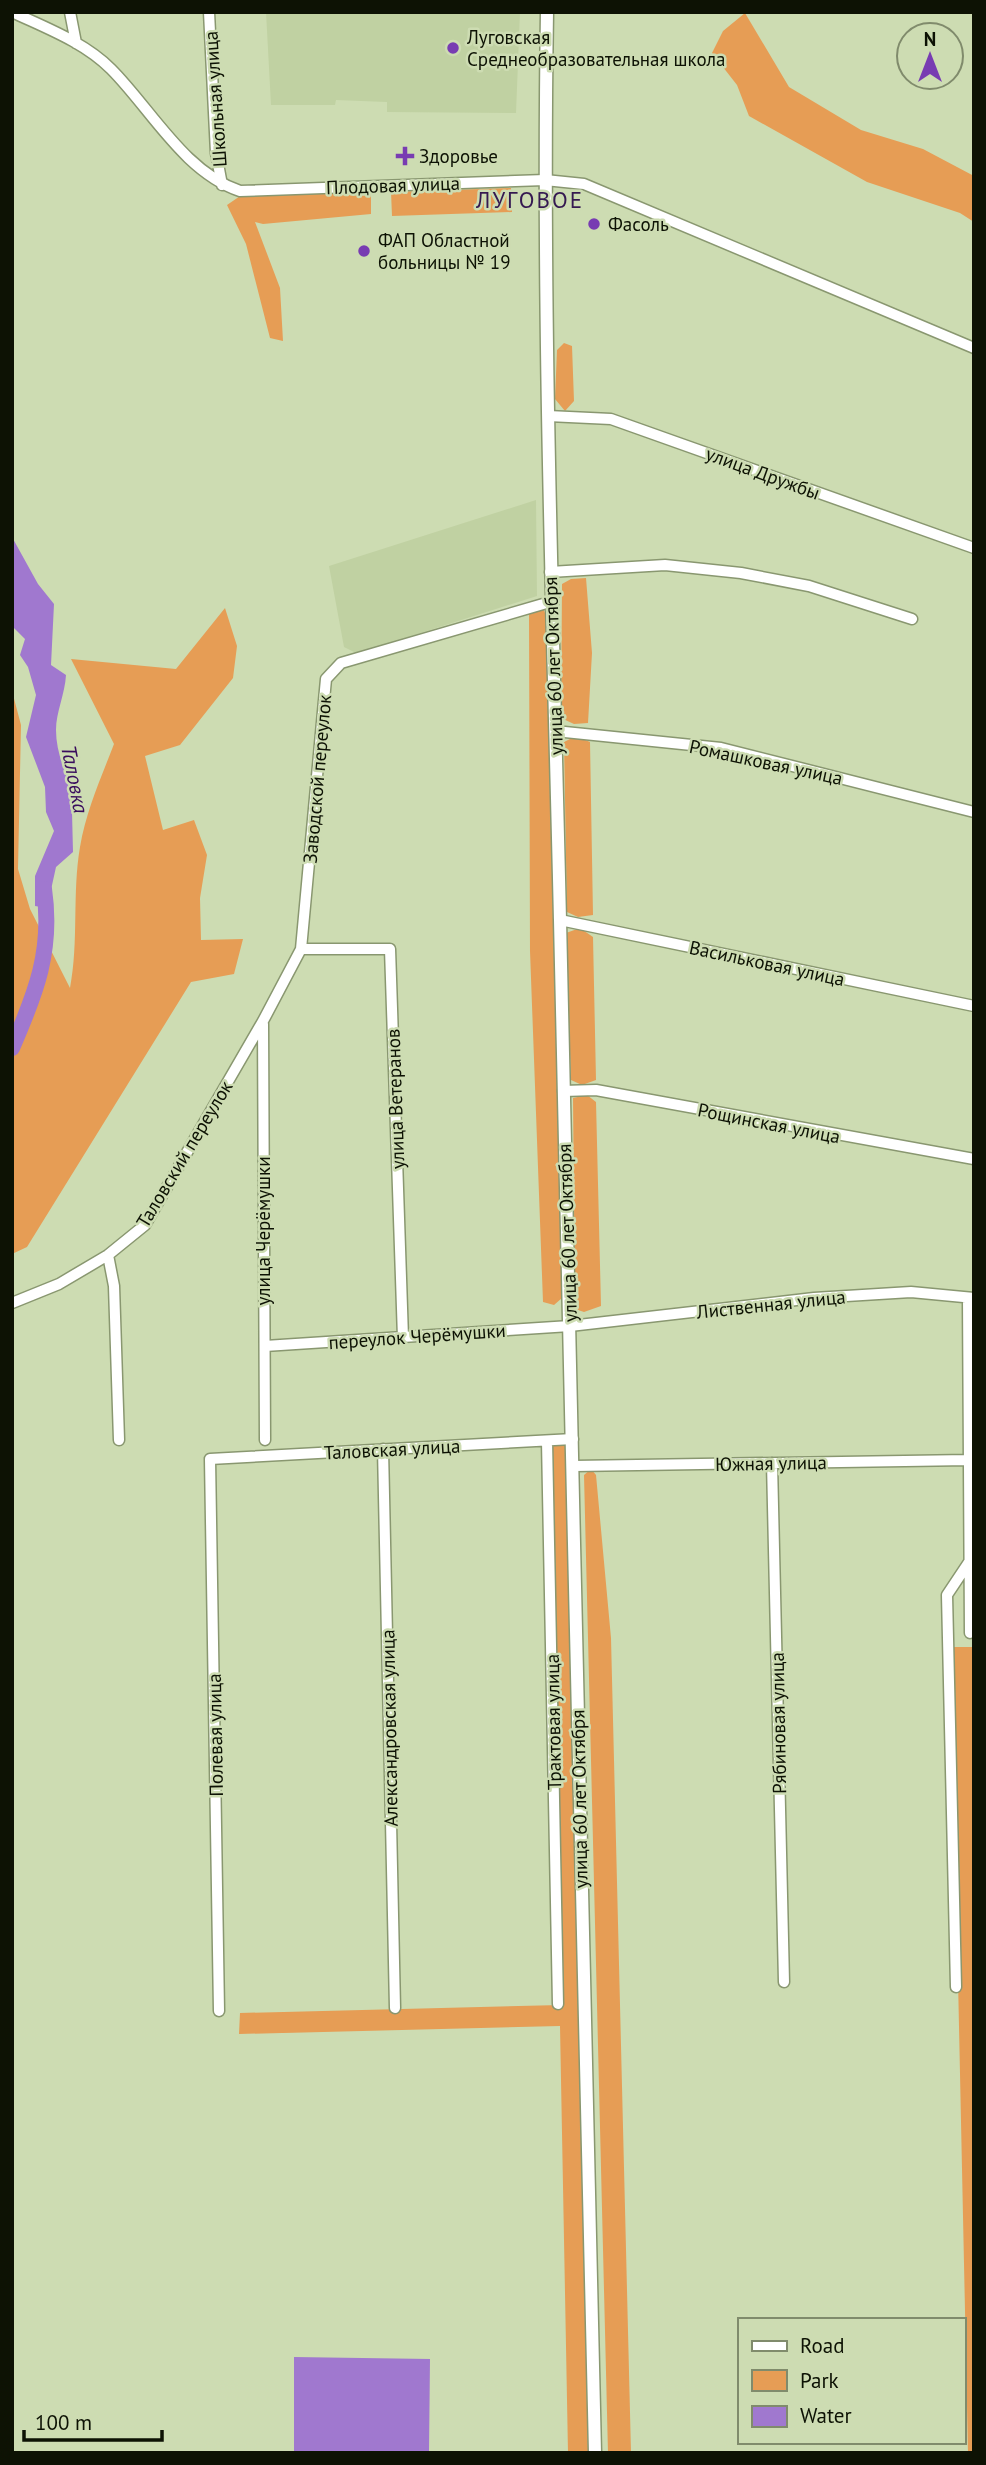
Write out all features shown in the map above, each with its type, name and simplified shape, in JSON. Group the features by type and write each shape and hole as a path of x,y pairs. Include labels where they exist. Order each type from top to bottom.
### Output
{"street":[{"name":"Плодовая улица","path":"12,12 76,43 110,68 196,165 222,185 240,191 545,180 584,184 974,348"},
{"path":"70,12 76,43"},
{"name":"Школьная улица","path":"209,12 216,153 222,185"},
{"name":"улица 60 лет Октября","path":"547,12 545,180 550,602 574,1466 595,2453"},
{"name":"улица Дружбы","path":"548,416 611,419 974,548"},
{"path":"550,572 665,565 741,573 809,586 912,619"},
{"name":"Заводской переулок","path":"301,949 326,679 341,663 550,602"},
{"name":"Ромашковая улица","path":"555,731 721,748 974,812"},
{"name":"Васильковая улица","path":"560,920 974,1006"},
{"name":"Таловский переулок","path":"12,1303 59,1284 108,1255 145,1225 263,1021 301,949"},
{"name":"улица Ветеранов","path":"301,949 390,949 403,1338"},
{"name":"улица Черёмушки","path":"263,1021 265,1440"},
{"name":"Рощинская улица","path":"563,1091 596,1090 974,1159"},
{"path":"108,1255 114,1286 119,1440"},
{"name":"Лиственная улица","path":"570,1326 814,1298 911,1292 971,1298"},
{"path":"970,1633 972,1579 969,1562 968,1460 971,1298"},
{"name":"переулок Черёмушки","path":"265,1346 570,1326"},
{"name":"Таловская улица","path":"210,1459 573,1439"},
{"name":"Трактовая улица","path":"547,1441 558,2004"},
{"name":"Александровская улица","path":"383,1449 395,2008"},
{"name":"Полевая улица","path":"210,1459 219,2011"},
{"name":"Южная улица","path":"574,1466 968,1460"},
{"name":"Рябиновая улица","path":"772,1463 784,1983"},
{"path":"956,1987 947,1595 969,1562"}],"shaded area":[{"path":"266,12 520,12 516,113 387,112 387,102 336,100 335,105 271,105"},
{"path":"536,500 537,596 364,651 356,653 344,647 329,566"}],"green space":[{"path":"745,13 789,87 861,130 923,149 974,176 974,222 960,213 867,182 749,116 737,85 712,53 723,31"},
{"path":"511,188 512,212 392,216 391,192"},
{"path":"371,191 371,214 263,224 255,222 280,288 283,341 270,338 246,244 227,205 246,192"},
{"path":"564,343 572,346 574,401 565,411 555,399 557,350"},
{"path":"586,578 592,653 588,723 574,724 561,718 562,584 571,579"},
{"path":"543,607 548,622 562,1298 554,1305 543,1302 530,951 529,610"},
{"path":"225,608 237,646 233,678 180,745 145,756 163,830 194,820 207,855 200,898 201,940 243,939 234,974 191,982 27,1247 12,1254 12,691 21,725 18,869 30,909 70,988 80,847 90,808 114,744 71,659 176,669"},
{"path":"576,736 590,742 593,915 578,917 567,912 564,742"},
{"path":"580,928 593,937 596,1080 582,1085 571,1080 566,933"},
{"path":"587,1095 596,1102 601,1306 584,1312 575,1309 573,1098"},
{"path":"561,1438 567,1445 588,2453 568,2453 560,2026 239,2034 240,2013 561,2005 551,1443"},
{"path":"591,1469 596,1475 611,1638 631,2453 608,2453 584,1475"},
{"path":"951,1647 974,1647 974,2453 968,2453"}],"water":[{"path":"12,537 38,584 54,604 51,665 66,675 56,723 58,749 79,804 72,812 73,852 56,867 47,908 35,906 35,876 54,831 46,812 45,787 26,737 36,695 28,667 20,655 25,639 12,626"},
{"path":"294,2357 430,2359 429,2453 294,2453"}],"waterway":[{"name":"Таловка","path":"12,1048 35,990 44,952 44,889"}],"place":[{"name":"Луговская Среднеобразовательная школа","path":"453,48"},
{"name":"Здоровье","path":"405,156"},
{"name":"Фасоль","path":"594,224"},
{"name":"ФАП Областной больницы № 19","path":"364,251"}],"district":[{"name":"ЛУГОВОЕ","path":"530,199"}]}
